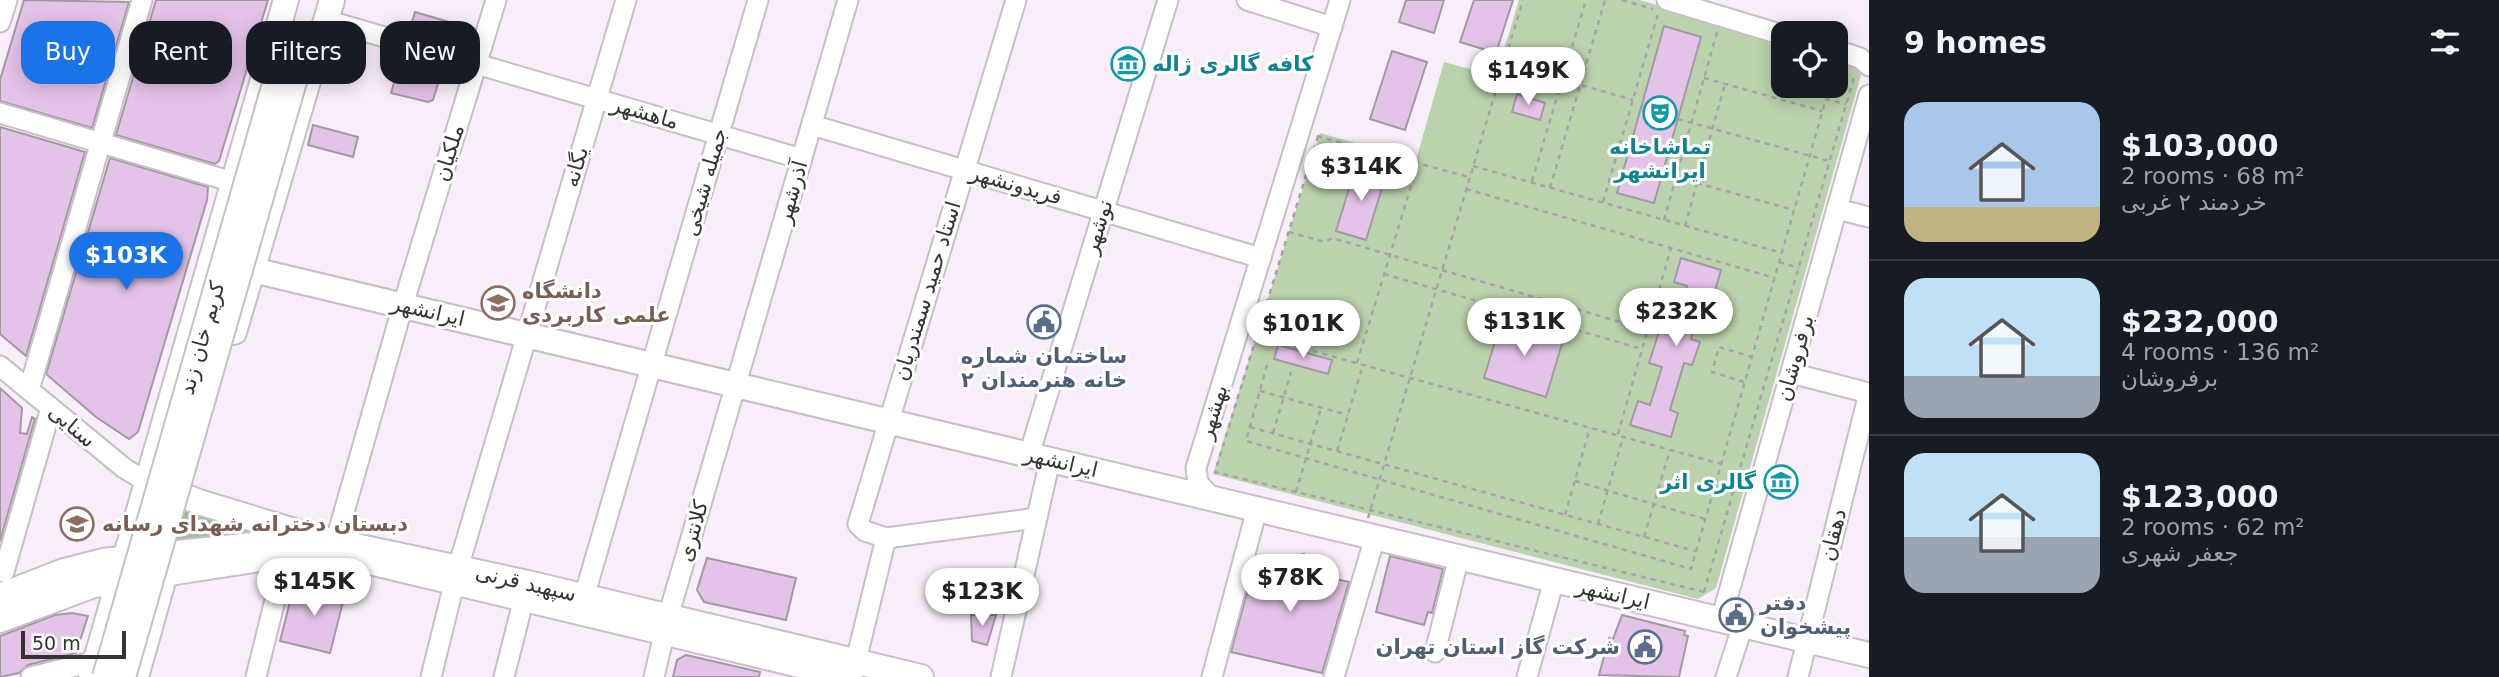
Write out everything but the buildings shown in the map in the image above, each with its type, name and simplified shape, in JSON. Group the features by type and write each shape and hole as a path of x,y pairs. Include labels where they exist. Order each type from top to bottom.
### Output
{"main road":[{"name":"کریم خان زند","path":"97,672 108,617 286,0"},
{"name":"کریم خان زند","path":"296,21 300,0"},
{"name":"کریم خان زند","path":"184,497 253,270 325,7"},
{"name":"کریم خان زند","path":"97,672 284,84"},
{"name":"کریم خان زند","path":"123,677 285,84"},
{"name":"ایرانشهر","path":"211,260 1869,655"},
{"path":"147,482 184,497 327,539"},
{"name":"سپهبد قرنی","path":"122,569 167,566 288,549 327,539 456,576 526,592 584,597 666,627 849,672 921,677"},
{"path":"136,677 167,566"},
{"path":"2,584 64,571 122,569"},
{"path":"0,620 122,569"},
{"path":"108,617 121,603 137,603 149,611 150,629"}],"street":[{"path":"0,22 7,0"},
{"path":"29,390 142,0"},
{"name":"ملکیان","path":"480,51 496,0"},
{"name":"یگانه","path":"431,677 456,576 626,0"},
{"name":"جمیله شیخی","path":"584,597 758,0"},
{"name":"آذرشهر","path":"736,385 848,0"},
{"name":"استاد حمید سمندریان","path":"886,538 865,531 858,524 1016,0"},
{"name":"نوشهر","path":"1001,677 1037,518 1039,457 1103,211 1168,0"},
{"path":"1247,0 1332,27"},
{"name":"بهشهر","path":"1212,498 1198,483 1196,468 1248,333 1261,258 1309,134 1340,0"},
{"path":"1663,5 1771,32"},
{"name":"ماهشهر","path":"325,7 380,28"},
{"path":"1848,54 1860,58 1862,68"},
{"name":"ماهشهر","path":"480,65 802,159"},
{"name":"ملکیان","path":"327,539 403,306 470,84"},
{"name":"برفروشان","path":"1726,677 1732,622 1791,373 1869,95"},
{"path":"0,113 233,181"},
{"name":"فریدونشهر","path":"812,125 1261,258"},
{"path":"1837,209 1869,217"},
{"name":"سنایی","path":"0,366 124,468 147,482"},
{"path":"1791,373 1869,393"},
{"name":"کلانتری","path":"654,677 736,385"},
{"name":"دهقان","path":"1797,677 1869,393"},
{"path":"2,584 51,408"},
{"path":"1212,677 1257,509"},
{"path":"849,672 886,538 1037,518"},
{"path":"1334,677 1369,536"},
{"path":"257,677 288,549 456,576"},
{"path":"1435,652 1459,557"},
{"path":"1527,677 1553,580"},
{"path":"504,677 526,592 666,627"},
{"path":"31,677 97,672"}],"path":[{"path":"1369,536 1370,510 1523,0"},
{"path":"1532,183 1586,0"},
{"path":"1550,188 1605,0"},
{"path":"1603,202 1663,5"},
{"path":"1664,220 1718,29"},
{"path":"1504,63 1633,100"},
{"path":"1469,177 1309,134 1289,232 1248,333 1215,472 1704,592 1846,104 1862,68"},
{"path":"1704,78 1822,111"},
{"path":"1685,226 1725,84"},
{"path":"1267,365 1246,441 1691,569 1826,99 1846,104"},
{"path":"1678,119 1849,167"},
{"path":"1357,363 1418,163"},
{"path":"1473,166 1782,253"},
{"path":"1697,183 1794,210"},
{"path":"1466,189 1774,278"},
{"path":"1289,232 1325,242 1332,238 1648,330"},
{"path":"1617,435 1671,248"},
{"path":"1779,262 1819,273"},
{"path":"1384,274 1642,349"},
{"path":"1248,333 1721,464"},
{"path":"1745,382 1712,372 1719,347 1752,357"},
{"path":"1337,451 1363,365"},
{"path":"1273,433 1291,372"},
{"path":"1260,391 1348,415"},
{"path":"1296,492 1321,408"},
{"path":"1250,427 1696,552"},
{"path":"1565,515 1590,428"},
{"path":"1598,524 1623,437"},
{"path":"1644,537 1670,450"},
{"path":"1575,481 1706,519"}],"green space":[{"path":"1519,0 1640,0 1771,38 1771,98 1848,98 1848,62 1861,75 1716,588 1698,599 1213,474 1320,133 1416,160 1444,62 1496,76"},
{"path":"177,509 271,534 166,547"}],"place":[{"name":"کافه گالری ژاله","path":"1128,64"},
{"name":"تماشاخانه ایرانشهر","path":"1660,113"},
{"name":"دانشگاه علمی کاربردی","path":"498,303"},
{"name":"ساختمان شماره ۲ خانه هنرمندان","path":"1044,322"},
{"name":"گالری اثر","path":"1781,482"},
{"name":"دبستان دخترانه شهدای رسانه","path":"77,524"},
{"name":"دفتر پیشخوان","path":"1736,615"},
{"name":"شرکت گاز استان تهران","path":"1645,647"}]}
